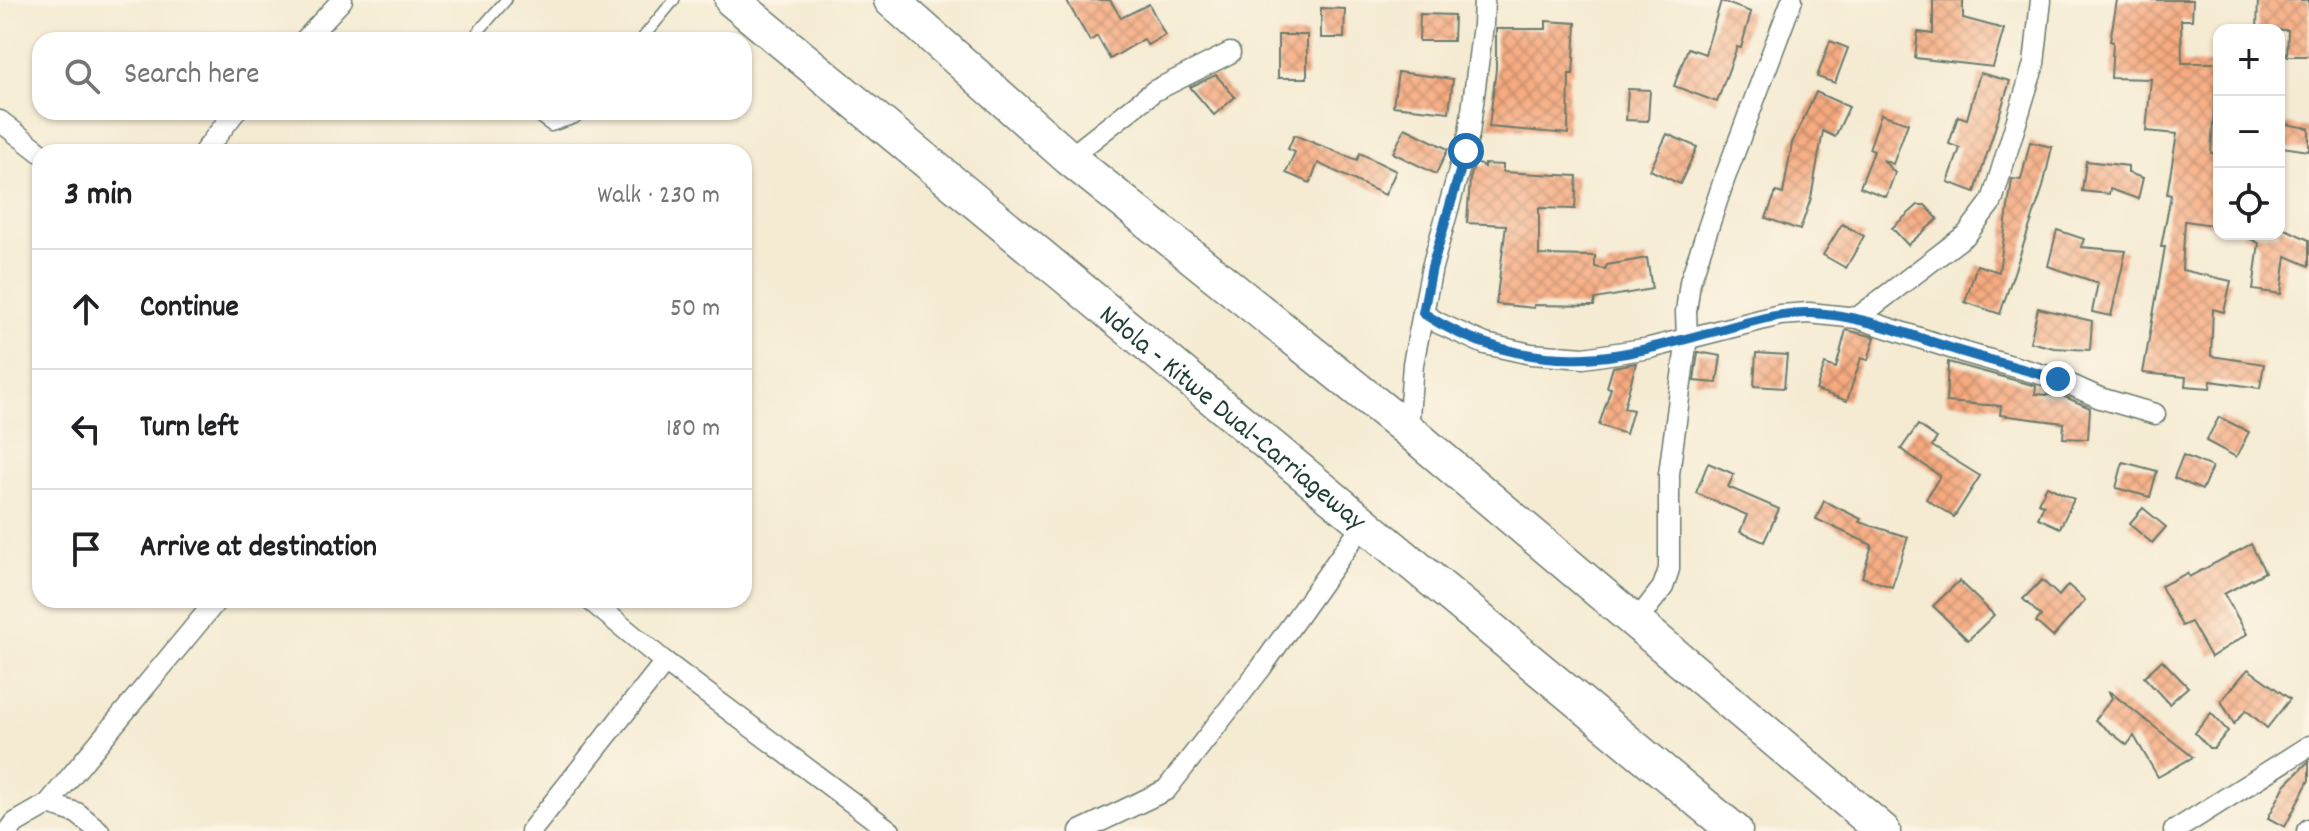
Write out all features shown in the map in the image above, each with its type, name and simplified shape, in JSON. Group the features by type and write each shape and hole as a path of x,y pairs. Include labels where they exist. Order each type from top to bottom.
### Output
{"highway":[{"name":"Ndola - Kitwe Dual-Carriageway","path":"732,0 1735,831"},
{"path":"901,2 1069,158 1408,430 1883,831"}],"street":[{"path":"312,32 342,0"},
{"path":"1408,430 1413,364 1432,267 1466,151 1484,0"},
{"path":"1636,622 1663,587 1669,569 1669,474 1687,338 1690,282 1724,180 1792,0"},
{"path":"1857,318 1967,234 1992,201 2034,64 2039,1"},
{"path":"1069,158 1154,91 1230,53"},
{"path":"210,144 229,120"},
{"path":"0,121 32,146"},
{"path":"1423,313 1485,344 1531,354 1584,358 1650,348 1780,315 1809,313 1857,318 2058,379 2100,398 2155,414"},
{"path":"1080,831 1166,790 1261,668 1364,523"},
{"path":"9,831 15,823 48,804 210,608"},
{"path":"600,608 665,662 890,831"},
{"path":"531,831 665,662"},
{"path":"2174,831 2309,746"},
{"path":"48,804 77,813 99,831"}],"lane":[{"path":"478,32 506,0"},
{"path":"648,32 674,0"},
{"path":"543,120 551,126 569,120"}],"building":[{"path":"1066,0 1110,0 1121,18 1149,4 1165,35 1147,45 1144,39 1110,59 1097,36 1090,41"},
{"path":"1933,0 1963,0 1963,18 2004,29 1993,67 1915,58 1918,32 1933,34"},
{"path":"2117,0 2193,0 2192,20 2181,20 2182,63 2213,63 2213,225 2185,221 2182,270 2231,281 2224,312 2213,309 2211,356 2264,364 2260,388 2211,381 2210,388 2185,386 2186,377 2143,373 2165,247 2161,247 2171,195 2167,194 2177,134 2146,131 2151,79 2111,78 2113,42 2110,41"},
{"path":"2258,0 2309,0 2309,56 2287,56 2288,30 2285,30 2285,24 2257,24"},
{"path":"1721,1 1751,12 1741,48 1737,47 1717,102 1674,86 1688,48 1705,54"},
{"path":"1321,8 1345,9 1344,38 1321,38"},
{"path":"1420,14 1454,15 1453,41 1419,41"},
{"path":"1546,21 1576,23 1573,74 1569,74 1568,134 1489,127 1496,69 1496,29 1546,29"},
{"path":"1278,35 1307,35 1307,78 1278,78"},
{"path":"1830,41 1848,48 1835,83 1817,77"},
{"path":"1398,72 1453,79 1449,112 1393,106"},
{"path":"1980,73 2010,81 1975,192 1948,182 1960,148 1949,144 1958,116 1967,119"},
{"path":"1216,75 1235,97 1214,115 1190,87"},
{"path":"1628,89 1650,90 1648,121 1626,120"},
{"path":"1816,92 1849,107 1835,137 1823,131 1811,198 1800,230 1766,218 1776,192 1783,194 1792,143"},
{"path":"1881,114 1908,123 1893,164 1883,160 1895,173 1886,197 1860,187 1874,151 1869,149"},
{"path":"2285,124 2309,128 2309,151 2285,147"},
{"path":"1405,128 1448,149 1436,174 1393,153"},
{"path":"1667,134 1697,147 1680,184 1650,170"},
{"path":"1294,135 1357,160 1360,153 1396,171 1385,195 1318,163 1310,183 1286,173 1295,152 1288,149"},
{"path":"2030,142 2052,147 2043,187 2000,314 1965,302 1977,265 1999,272 2012,179 2021,180"},
{"path":"2086,161 2128,166 2128,173 2143,178 2138,199 2110,189 2109,194 2082,191"},
{"path":"1475,162 1484,167 1484,164 1503,165 1503,172 1577,176 1575,209 1539,208 1539,255 1595,256 1595,267 1605,269 1607,265 1647,258 1652,289 1595,299 1594,306 1534,305 1534,308 1496,304 1506,225 1467,223 1470,179"},
{"path":"1918,205 1925,205 1938,219 1908,245 1892,228"},
{"path":"1842,224 1864,236 1846,268 1823,255"},
{"path":"2285,229 2309,240 2309,266 2286,256 2281,294 2253,290 2259,243 2253,240 2285,240"},
{"path":"2057,230 2084,239 2081,247 2126,251 2111,316 2092,312 2098,283 2048,266"},
{"path":"2038,308 2092,321 2090,350 2054,348 2030,342"},
{"path":"1846,330 1875,337 1868,360 1861,358 1847,401 1816,390 1825,364 1836,368"},
{"path":"1698,352 1721,356 1717,383 1694,381"},
{"path":"1756,353 1787,355 1784,388 1754,386"},
{"path":"1948,362 2036,386 2035,394 2063,396 2090,408 2088,439 2063,438 2064,423 2000,415 2001,406 1946,402"},
{"path":"1636,363 1624,408 1633,410 1626,434 1599,425 1611,388 1607,387 1613,367"},
{"path":"2219,417 2249,432 2236,457 2206,441"},
{"path":"1918,425 1937,438 1932,446 1980,476 1954,517 1926,499 1940,476 1901,449"},
{"path":"2183,455 2212,467 2202,490 2174,478"},
{"path":"2123,462 2157,471 2150,497 2116,488"},
{"path":"1708,463 1734,474 1728,487 1779,509 1764,542 1740,532 1747,515 1696,493"},
{"path":"2047,486 2074,499 2060,528 2038,518 2044,505 2038,503"},
{"path":"1824,501 1861,519 1859,522 1908,537 1892,587 1862,577 1872,545 1816,519"},
{"path":"2143,508 2166,527 2152,543 2129,524"},
{"path":"2251,544 2265,572 2224,594 2247,634 2211,657 2191,622 2182,626 2161,586 2187,573 2189,577"},
{"path":"2042,580 2059,596 2068,585 2085,600 2053,637 2036,622 2041,616 2023,599"},
{"path":"1959,581 1994,615 1968,640 1933,606"},
{"path":"2162,660 2188,687 2169,704 2144,677"},
{"path":"2248,669 2290,699 2267,728 2246,710 2234,724 2221,701"},
{"path":"2109,692 2193,757 2158,777 2134,736 2127,745 2095,720 2112,698"},
{"path":"2211,713 2228,731 2214,748 2209,748 2195,733"},
{"path":"2309,761 2309,780 2285,827 2268,818 2285,785"}],"route":[{"path":"1466,151 1432,267 1423,313 1464,336 1531,354 1584,358 1650,348 1780,315 1809,313 1857,318 2058,379"}]}
